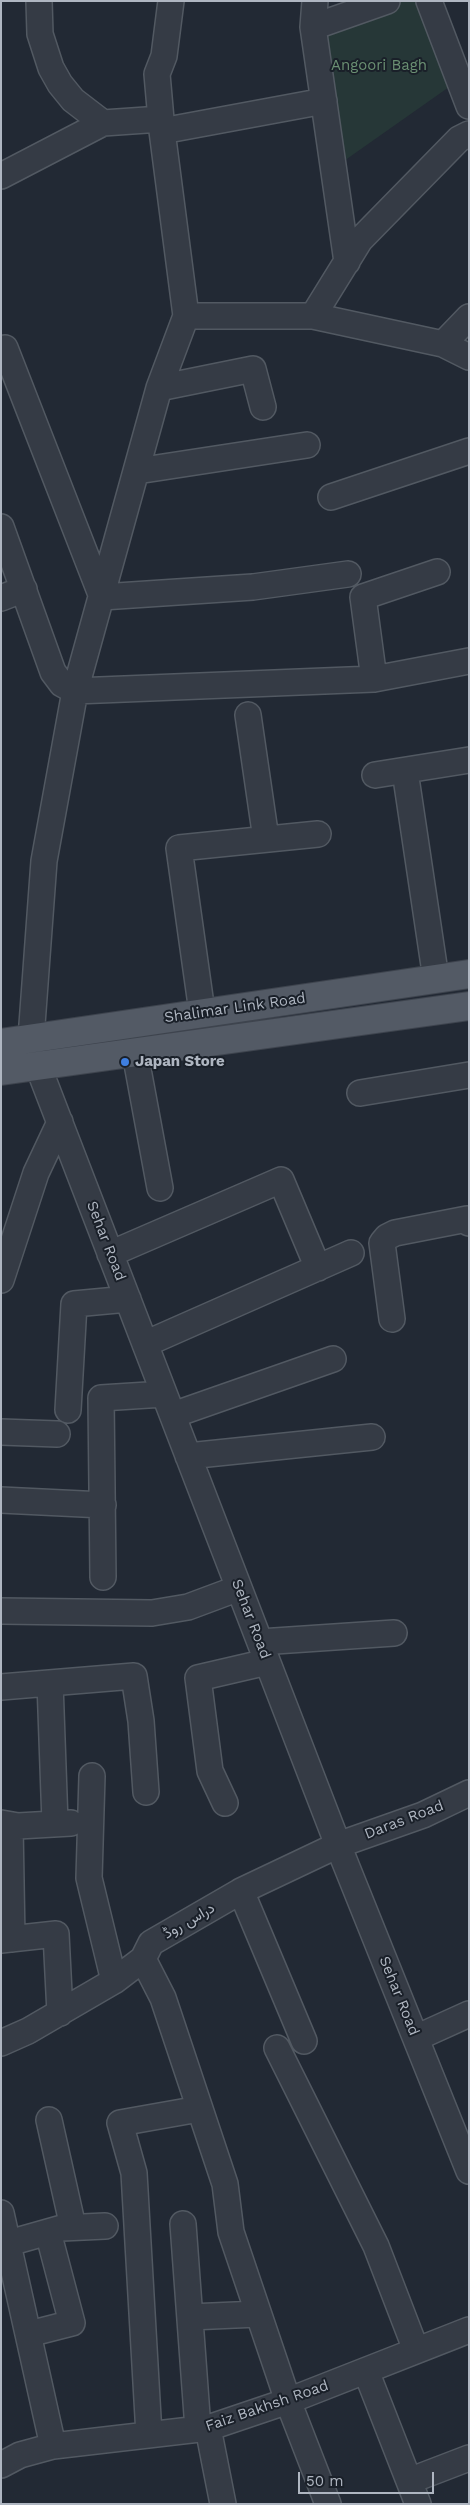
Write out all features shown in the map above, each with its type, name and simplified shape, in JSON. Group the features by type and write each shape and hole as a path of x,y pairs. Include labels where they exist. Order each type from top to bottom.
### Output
{"main road":[{"name":"Shalimar Link Road","path":"1,1043 469,974"},
{"path":"350,991 355,1023"},
{"name":"Shalimar Link Road","path":"1,1071 469,1006"}],"street":[{"path":"39,1 40,34 51,68 60,84 73,100 103,123"},
{"path":"31,1038 44,861 75,691 159,388 186,316 161,125 157,74 164,56 171,1"},
{"path":"315,1 313,27 347,262"},
{"path":"313,27 387,1"},
{"path":"428,1 469,106"},
{"path":"1,176 103,123 161,125 324,101"},
{"path":"313,316 360,240 459,140 469,134"},
{"path":"186,316 313,316 443,344 469,357"},
{"path":"443,344 469,317"},
{"path":"5,348 102,596"},
{"path":"159,388 253,369 263,407"},
{"path":"137,471 307,445"},
{"path":"332,497 469,451"},
{"path":"1,527 13,594 53,672 62,684 75,691 374,679 469,661"},
{"path":"374,679 363,597 437,572"},
{"path":"102,596 253,587 348,574"},
{"path":"248,715 266,839"},
{"path":"375,775 469,760"},
{"path":"405,771 436,979"},
{"path":"202,1012 179,848 318,834"},
{"path":"135,1053 160,1188"},
{"name":"Sehar Road","path":"38,1066 338,1845 416,2038 461,2128 469,2171"},
{"path":"360,1093 469,1075"},
{"path":"1,1280 36,1173 60,1122"},
{"path":"110,1254 281,1180 318,1268"},
{"path":"392,1319 382,1243 387,1237 395,1233 468,1216"},
{"path":"145,1344 352,1253"},
{"path":"68,1410 74,1304 128,1299"},
{"path":"102,1577 101,1398 169,1405 333,1359"},
{"path":"1,1432 57,1434"},
{"path":"188,1456 372,1437"},
{"path":"1,1500 103,1505"},
{"path":"1,1611 152,1612 188,1607 239,1588"},
{"path":"226,1804 210,1772 198,1678 264,1652 394,1633"},
{"path":"1,1687 134,1676 141,1721 146,1792"},
{"path":"50,1683 55,1824"},
{"path":"92,1776 89,1878 114,1981"},
{"name":"Daras Road","path":"338,1845 423,1815 469,1793"},
{"path":"60,2013 56,1934 7,1940 6,1824 90,1822"},
{"name":"دراس روڈ","path":"1,2043 60,2013 114,1981 143,1959 151,1942 241,1891 338,1845"},
{"path":"241,1891 304,2041"},
{"path":"143,1959 163,1998 225,2184 231,2232 288,2400 328,2504"},
{"path":"416,2038 469,2014"},
{"path":"278,2048 376,2246 416,2350"},
{"path":"149,2436 134,2173 120,2123 199,2109"},
{"path":"49,2120 73,2227"},
{"path":"1,2213 53,2446"},
{"path":"183,2224 190,2317 203,2428 222,2504"},
{"path":"9,2243 73,2227 105,2226"},
{"path":"29,2334 72,2323 48,2232"},
{"path":"190,2317 258,2314"},
{"name":"Faiz Bakhsh Road","path":"1,2465 20,2455 53,2446 149,2436 203,2428 288,2400 469,2330"},
{"path":"366,2371 413,2493 469,2458"}],"green space":[{"name":"Angoori Bagh","path":"388,1 429,1 459,80 334,168 313,27"}],"place":[{"name":"Japan Store","path":"125,1062"}]}
